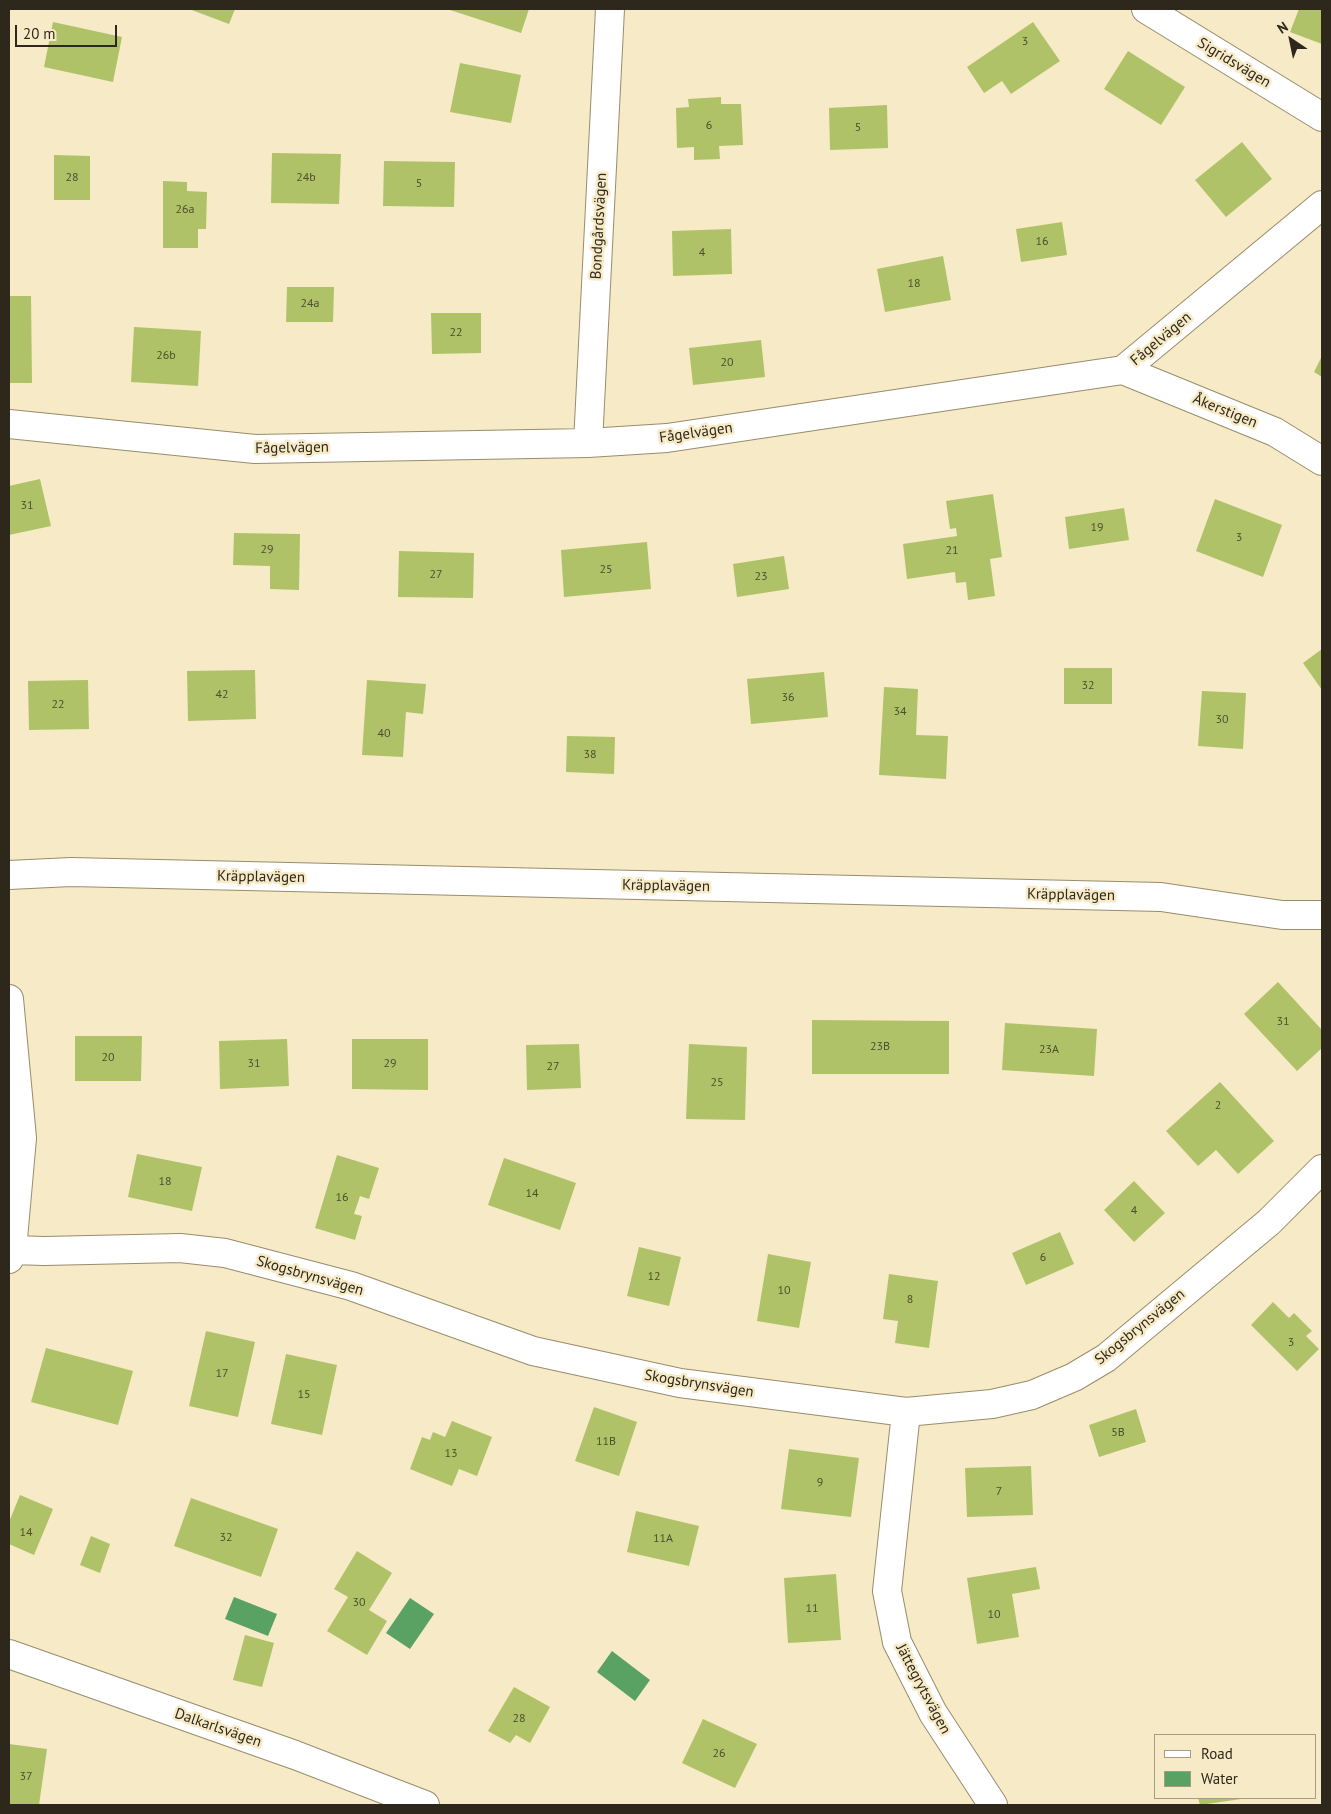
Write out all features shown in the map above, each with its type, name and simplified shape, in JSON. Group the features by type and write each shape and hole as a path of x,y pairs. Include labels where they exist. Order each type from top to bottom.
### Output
{"street":[{"name":"Bondgårdsvägen","path":"588,443 610,9"},
{"name":"Sigridsvägen","path":"1146,9 1322,117"},
{"name":"Fågelvägen","path":"9,424 255,449 588,443 667,438 1123,370 1322,205"},
{"name":"Åkerstigen","path":"1123,370 1275,432 1322,461"},
{"name":"Kräpplavägen","path":"9,875 70,872 1161,898 1282,915 1322,914"},
{"path":"9,999 22,1138 10,1254"},
{"name":"Skogsbrynsvägen","path":"10,1254 44,1251 180,1248 225,1253 351,1286 534,1351 680,1383 906,1412 992,1404 1032,1395 1082,1372 1106,1358 1269,1222 1322,1169"},
{"name":"Jättegrytsvägen","path":"906,1412 887,1592 897,1642 933,1713 993,1805"},
{"name":"Dalkarlsvägen","path":"9,1654 295,1755 425,1805"}],"water":[{"path":"234,1597 277,1614 268,1636 225,1619"},
{"path":"410,1598 434,1614 410,1649 386,1633"},
{"path":"612,1651 650,1680 635,1701 597,1672"}],"building":[{"path":"189,9 235,9 229,24"},
{"path":"447,9 529,9 521,33"},
{"path":"1299,9 1322,9 1322,44 1290,32"},
{"path":"53,22 122,37 113,82 44,67"},
{"path":"1033,22 1060,61 1011,94 1002,81 984,93 967,67"},
{"path":"1128,51 1185,87 1161,125 1104,89"},
{"path":"460,63 521,75 511,123 450,112"},
{"path":"721,97 721,104 741,104 743,145 719,146 720,159 694,160 694,147 677,148 676,108 689,107 688,99"},
{"path":"887,105 888,148 830,150 829,108"},
{"path":"1242,142 1272,179 1226,217 1195,180"},
{"path":"272,153 341,154 339,204 271,203"},
{"path":"54,155 90,156 90,200 54,200"},
{"path":"384,161 455,162 454,207 383,206"},
{"path":"163,181 187,182 187,191 207,192 206,229 198,229 198,248 163,248"},
{"path":"1062,222 1067,255 1021,262 1016,229"},
{"path":"731,229 732,274 673,276 672,231"},
{"path":"943,256 951,300 885,312 877,269"},
{"path":"287,287 334,287 333,322 286,322"},
{"path":"9,296 31,296 32,383 9,383"},
{"path":"431,313 481,313 481,353 432,354"},
{"path":"134,327 201,331 198,386 131,382"},
{"path":"761,340 765,377 693,385 689,348"},
{"path":"1322,356 1322,377 1314,372"},
{"path":"40,479 51,526 9,535 9,486"},
{"path":"993,494 1002,557 990,559 995,596 968,600 966,582 956,583 955,572 907,579 903,544 957,536 956,528 950,529 946,501"},
{"path":"1215,499 1282,525 1263,577 1196,551"},
{"path":"1124,508 1129,540 1069,549 1065,517"},
{"path":"234,533 300,534 299,590 270,589 270,566 233,565"},
{"path":"647,542 651,589 564,597 561,550"},
{"path":"399,551 474,553 473,598 398,597"},
{"path":"784,556 789,589 737,597 733,564"},
{"path":"1322,649 1322,690 1303,663"},
{"path":"1064,668 1112,668 1112,704 1064,704"},
{"path":"255,670 256,719 188,721 187,671"},
{"path":"824,672 828,717 751,724 747,679"},
{"path":"88,680 89,729 29,730 28,681"},
{"path":"367,680 426,684 423,714 406,712 403,757 362,755"},
{"path":"884,687 918,689 916,735 948,736 946,779 879,775"},
{"path":"1202,691 1246,693 1243,749 1198,746"},
{"path":"567,736 615,737 614,774 566,772"},
{"path":"1278,982 1322,1030 1322,1048 1297,1071 1244,1014"},
{"path":"812,1020 949,1021 949,1074 812,1074"},
{"path":"1005,1023 1097,1029 1094,1076 1002,1070"},
{"path":"75,1036 142,1036 141,1081 75,1081"},
{"path":"287,1039 289,1086 220,1089 219,1041"},
{"path":"352,1039 428,1039 428,1090 352,1089"},
{"path":"579,1044 581,1088 527,1090 526,1045"},
{"path":"689,1044 747,1047 745,1120 686,1119"},
{"path":"1220,1082 1274,1141 1238,1174 1216,1150 1198,1166 1166,1131"},
{"path":"137,1154 202,1167 192,1211 128,1197"},
{"path":"337,1155 379,1168 369,1199 360,1196 354,1214 362,1216 355,1240 315,1228"},
{"path":"504,1158 576,1183 560,1230 488,1205"},
{"path":"1134,1181 1165,1213 1134,1242 1104,1210"},
{"path":"1060,1232 1074,1264 1026,1285 1012,1253"},
{"path":"639,1247 681,1257 669,1306 627,1296"},
{"path":"768,1254 811,1262 799,1328 757,1321"},
{"path":"889,1274 938,1281 929,1348 895,1343 898,1321 883,1319"},
{"path":"1273,1302 1289,1318 1294,1313 1312,1331 1306,1336 1319,1349 1297,1371 1251,1325"},
{"path":"206,1331 255,1342 238,1417 189,1406"},
{"path":"46,1348 133,1371 118,1425 31,1402"},
{"path":"286,1354 337,1365 322,1435 271,1424"},
{"path":"594,1407 637,1422 619,1476 575,1461"},
{"path":"1136,1409 1146,1442 1099,1457 1089,1425"},
{"path":"452,1421 492,1437 477,1476 459,1469 452,1486 410,1469 422,1437 430,1440 433,1432 445,1437"},
{"path":"789,1449 859,1458 851,1517 781,1509"},
{"path":"1031,1466 1033,1515 967,1517 965,1468"},
{"path":"20,1495 53,1509 34,1555 9,1544 9,1522"},
{"path":"191,1498 278,1529 261,1577 174,1546"},
{"path":"636,1511 699,1526 689,1566 627,1552"},
{"path":"91,1536 110,1544 100,1573 80,1565"},
{"path":"357,1551 392,1573 369,1610 387,1621 367,1655 327,1631 348,1597 334,1589"},
{"path":"1036,1567 1040,1589 1012,1594 1019,1637 977,1644 967,1578"},
{"path":"836,1574 841,1640 788,1643 784,1578"},
{"path":"245,1635 274,1643 262,1687 233,1680"},
{"path":"514,1687 550,1707 530,1743 516,1735 510,1743 488,1731"},
{"path":"703,1719 757,1744 735,1788 682,1763"},
{"path":"9,1744 47,1749 39,1805 9,1805"},
{"path":"1198,1799 1241,1799 1200,1805"}]}
